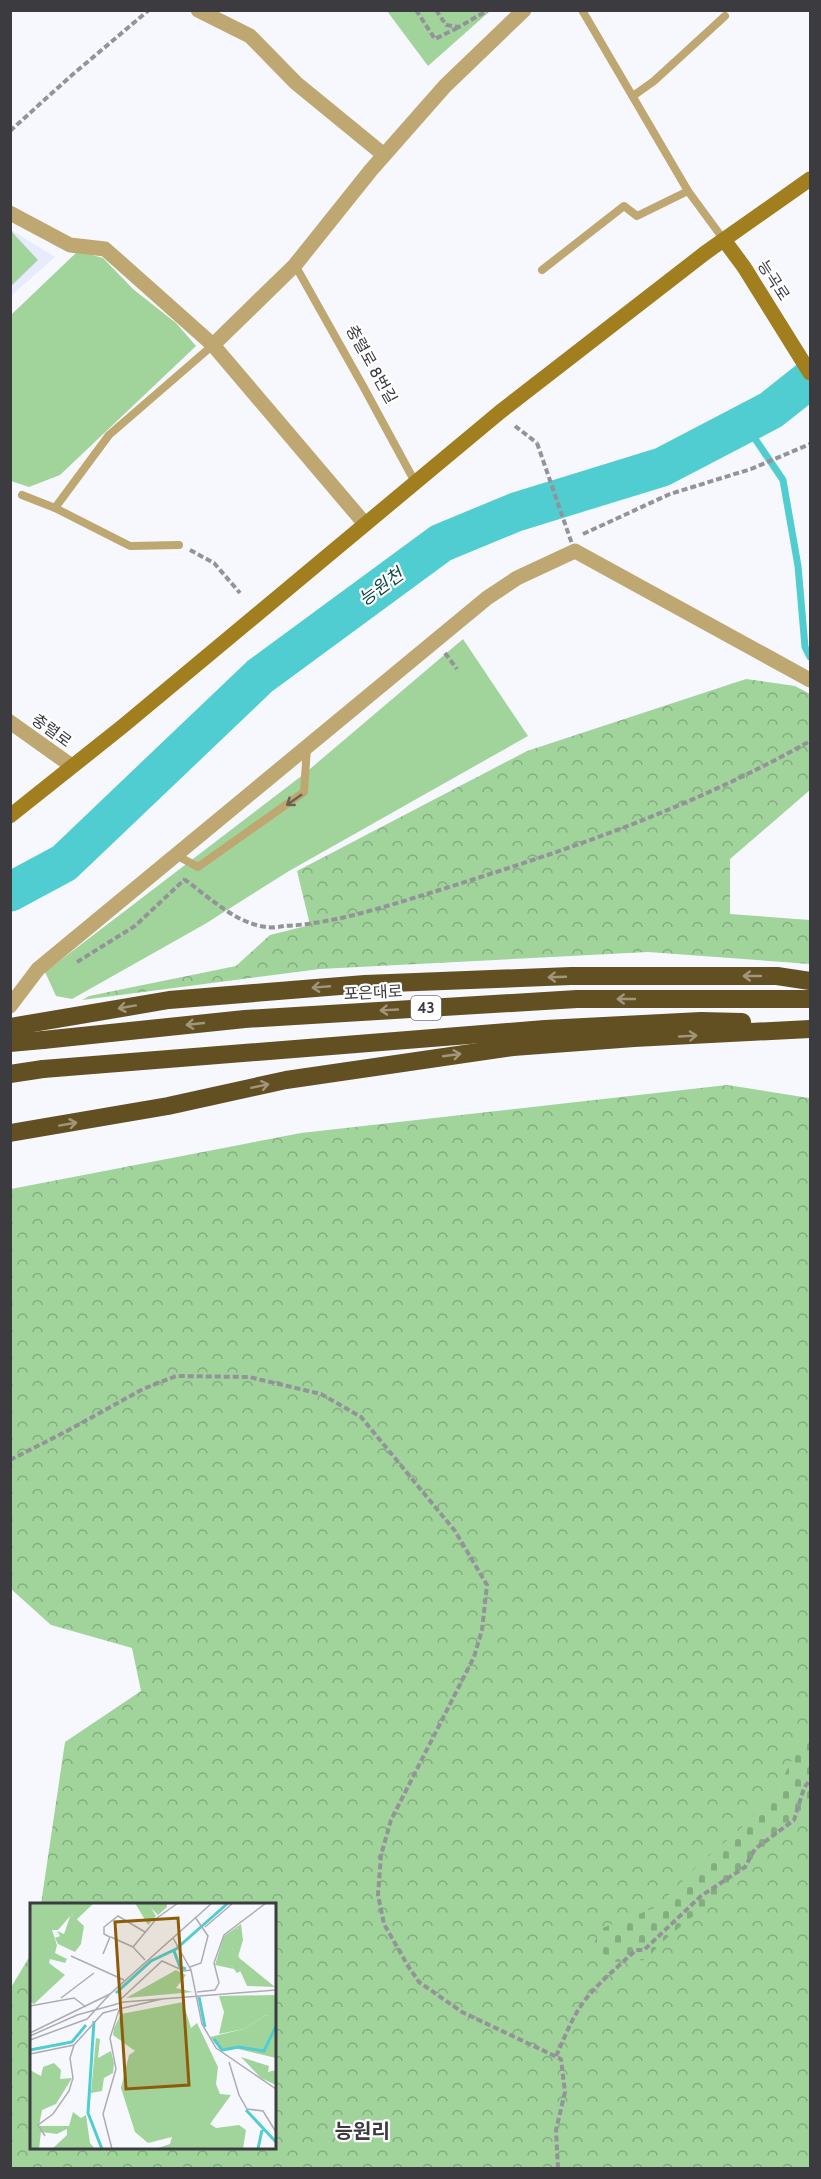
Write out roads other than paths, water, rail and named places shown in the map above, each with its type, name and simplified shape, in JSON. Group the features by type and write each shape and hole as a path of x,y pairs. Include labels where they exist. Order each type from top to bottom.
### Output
{"highway":[{"path":"10,1027 169,1000 365,984 571,976 777,976 810,981"},
{"name":"포은대로","path":"10,1043 245,1019 577,999 810,999"},
{"name":"43","path":"10,1074 43,1069 545,1029 701,1021 810,1024"},
{"path":"10,1133 157,1108 286,1080 513,1047 810,1029"}],"main road":[{"path":"10,816 500,412 724,240 810,179"},
{"name":"능곡로","path":"724,240 786,330 810,373"}],"street":[{"path":"198,10 250,36 296,82 384,155"},
{"path":"213,345 295,265 384,155 445,86 525,10"},
{"path":"10,213 70,245 105,249 213,345 364,524"},
{"path":"10,1006 38,969 487,598 517,578 575,551 810,680"},
{"name":"충렬로","path":"10,722 72,766"}],"lane":[{"path":"582,10 688,190 724,240"},
{"path":"633,96 654,81 725,16"},
{"path":"543,270 624,206 637,216 688,190"},
{"name":"충렬로 8번길","path":"295,265 415,482"},
{"path":"55,508 109,435 213,345"},
{"path":"22,495 55,508 130,546 179,545"},
{"path":"176,855 198,867 304,792 307,747"}],"waterway":[{"name":"능원천","path":"10,892 64,863 260,676 441,543 516,512 662,467 771,410 810,379"},
{"path":"745,424 783,480 798,566 805,647 810,657"}],"district":[{"name":"능원리","path":"362,2131"}]}
